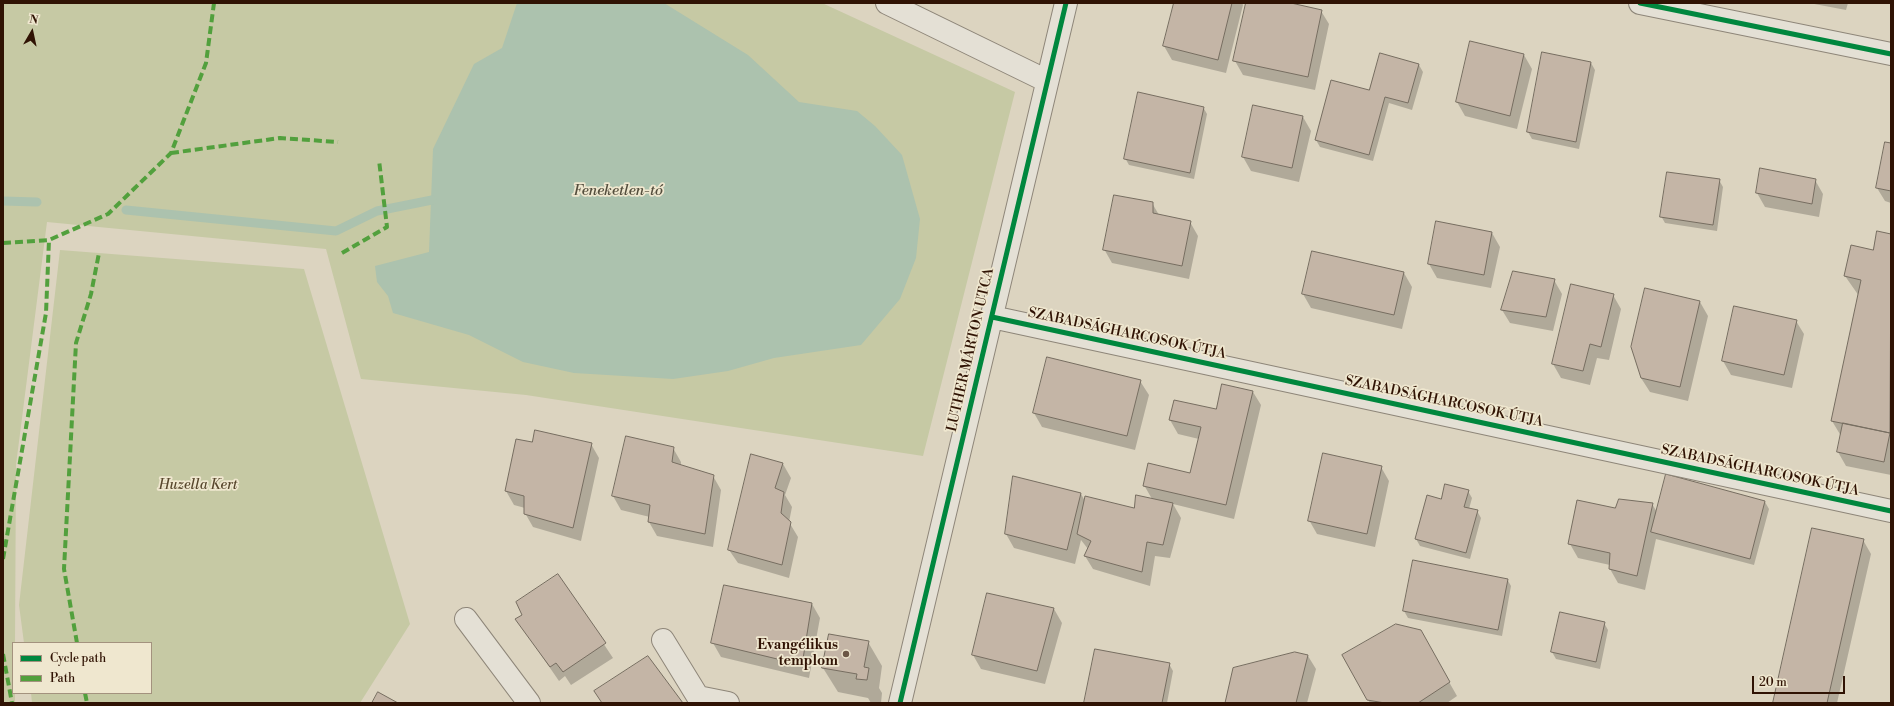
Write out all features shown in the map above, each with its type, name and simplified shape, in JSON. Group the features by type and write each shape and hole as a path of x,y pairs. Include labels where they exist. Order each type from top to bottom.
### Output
{"street":[{"path":"887,3 1047,81"},
{"name":"LUTHER MÁRTON UTCA","path":"900,703 1066,3"},
{"path":"1640,3 1891,54"},
{"name":"SZABADSÁGHARCOSOK ÚTJA","path":"992,317 1891,511"},
{"path":"466,619 529,703"},
{"path":"663,640 698,697 728,703"}],"green space":[{"path":"3,3 822,3 1015,92 923,456 526,395 361,379 326,249 47,222 16,465 15,642 12,642 12,694 15,694 15,703 3,703"},
{"name":"Huzella Kert","path":"60,250 304,269 410,624 360,703 32,703 31,694 152,694 152,642 24,642 19,605"}],"water":[{"name":"Feneketlen-tó","path":"517,3 664,3 748,55 799,102 857,111 875,126 902,155 920,219 916,258 900,299 861,345 774,358 728,371 673,379 574,373 523,362 469,335 393,313 388,296 377,282 375,266 429,252 433,149 474,64 502,48"}],"building":[{"path":"1174,3 1232,3 1218,60 1163,46"},
{"path":"1246,3 1291,3 1322,10 1308,77 1233,61"},
{"path":"1470,41 1524,54 1510,116 1456,102"},
{"path":"1542,52 1591,62 1576,142 1527,132"},
{"path":"1380,53 1419,64 1408,103 1385,97 1369,155 1315,140 1331,80 1369,90"},
{"path":"1138,92 1204,107 1190,173 1124,159"},
{"path":"1253,105 1303,116 1292,168 1242,157"},
{"path":"1885,142 1891,143 1891,191 1876,188"},
{"path":"1760,168 1816,179 1812,204 1756,193"},
{"path":"1667,172 1720,179 1713,225 1660,217"},
{"path":"1114,195 1153,202 1153,213 1191,221 1182,266 1103,250"},
{"path":"1436,221 1492,232 1484,275 1428,264"},
{"path":"1877,231 1891,234 1890,433 1831,421 1861,280 1844,276 1851,245 1873,250"},
{"path":"1312,251 1404,272 1394,315 1302,294"},
{"path":"1513,271 1555,279 1546,317 1501,310"},
{"path":"1571,284 1614,294 1601,347 1590,344 1583,371 1552,364"},
{"path":"1645,288 1700,301 1680,387 1641,378 1631,347"},
{"path":"1734,306 1797,320 1784,375 1722,361"},
{"path":"1047,357 1141,380 1127,436 1033,413"},
{"path":"1222,384 1253,391 1226,505 1143,486 1148,463 1190,473 1201,427 1169,420 1174,400 1216,409"},
{"path":"1843,423 1890,433 1884,462 1837,452"},
{"path":"535,430 592,443 573,528 524,514 524,496 505,491 516,439 532,442"},
{"path":"626,436 674,447 672,462 714,475 705,534 648,522 650,505 612,496"},
{"path":"1323,453 1382,466 1367,534 1308,521"},
{"path":"751,454 783,463 775,488 784,492 781,513 791,522 782,565 728,550"},
{"path":"1666,474 1765,501 1750,559 1651,532"},
{"path":"1013,476 1081,493 1067,550 1005,534"},
{"path":"1445,484 1469,490 1464,507 1478,510 1466,553 1415,539 1427,495 1441,499"},
{"path":"1136,495 1173,503 1163,545 1147,542 1142,572 1084,556 1091,541 1077,534 1085,496 1134,508"},
{"path":"1619,499 1653,503 1637,576 1609,569 1610,553 1568,544 1577,500 1615,508"},
{"path":"1812,528 1864,539 1827,703 1773,703"},
{"path":"1413,560 1508,579 1498,630 1403,611"},
{"path":"558,574 606,643 563,672 556,663 550,667 515,619 522,615 516,602"},
{"path":"724,585 812,603 802,665 711,643"},
{"path":"987,593 1054,608 1037,671 972,655"},
{"path":"1560,612 1605,622 1596,662 1551,652"},
{"path":"1396,624 1421,630 1450,682 1418,703 1385,703 1367,700 1342,655"},
{"name":"Evangélikus templom","path":"829,634 869,641 864,667 869,668 867,680 856,679 857,674 822,668"},
{"path":"1095,649 1170,663 1162,703 1084,703"},
{"path":"1295,652 1308,655 1296,703 1225,703 1233,668"},
{"path":"648,656 683,703 602,703 594,691"},
{"path":"378,692 398,703 372,703"}],"waterway":[{"path":"126,210 336,231 377,211 432,200"},
{"path":"3,201 37,202"}],"marked path":[{"path":"3,243 49,240 108,214 171,153 206,63 214,3"},
{"path":"171,153 280,138 338,142"},
{"path":"342,253 387,227 379,160"},
{"path":"3,559 46,313 49,240"},
{"path":"77,642 64,569 76,343 91,294 99,253"},
{"path":"3,654 12,703"},
{"path":"85,694 87,703"}],"cycle path":[{"path":"900,703 1066,3"},
{"path":"1640,3 1891,54"},
{"path":"992,317 1891,511"}],"place":[{"name":"Evangélikus templom","path":"846,654"}]}
